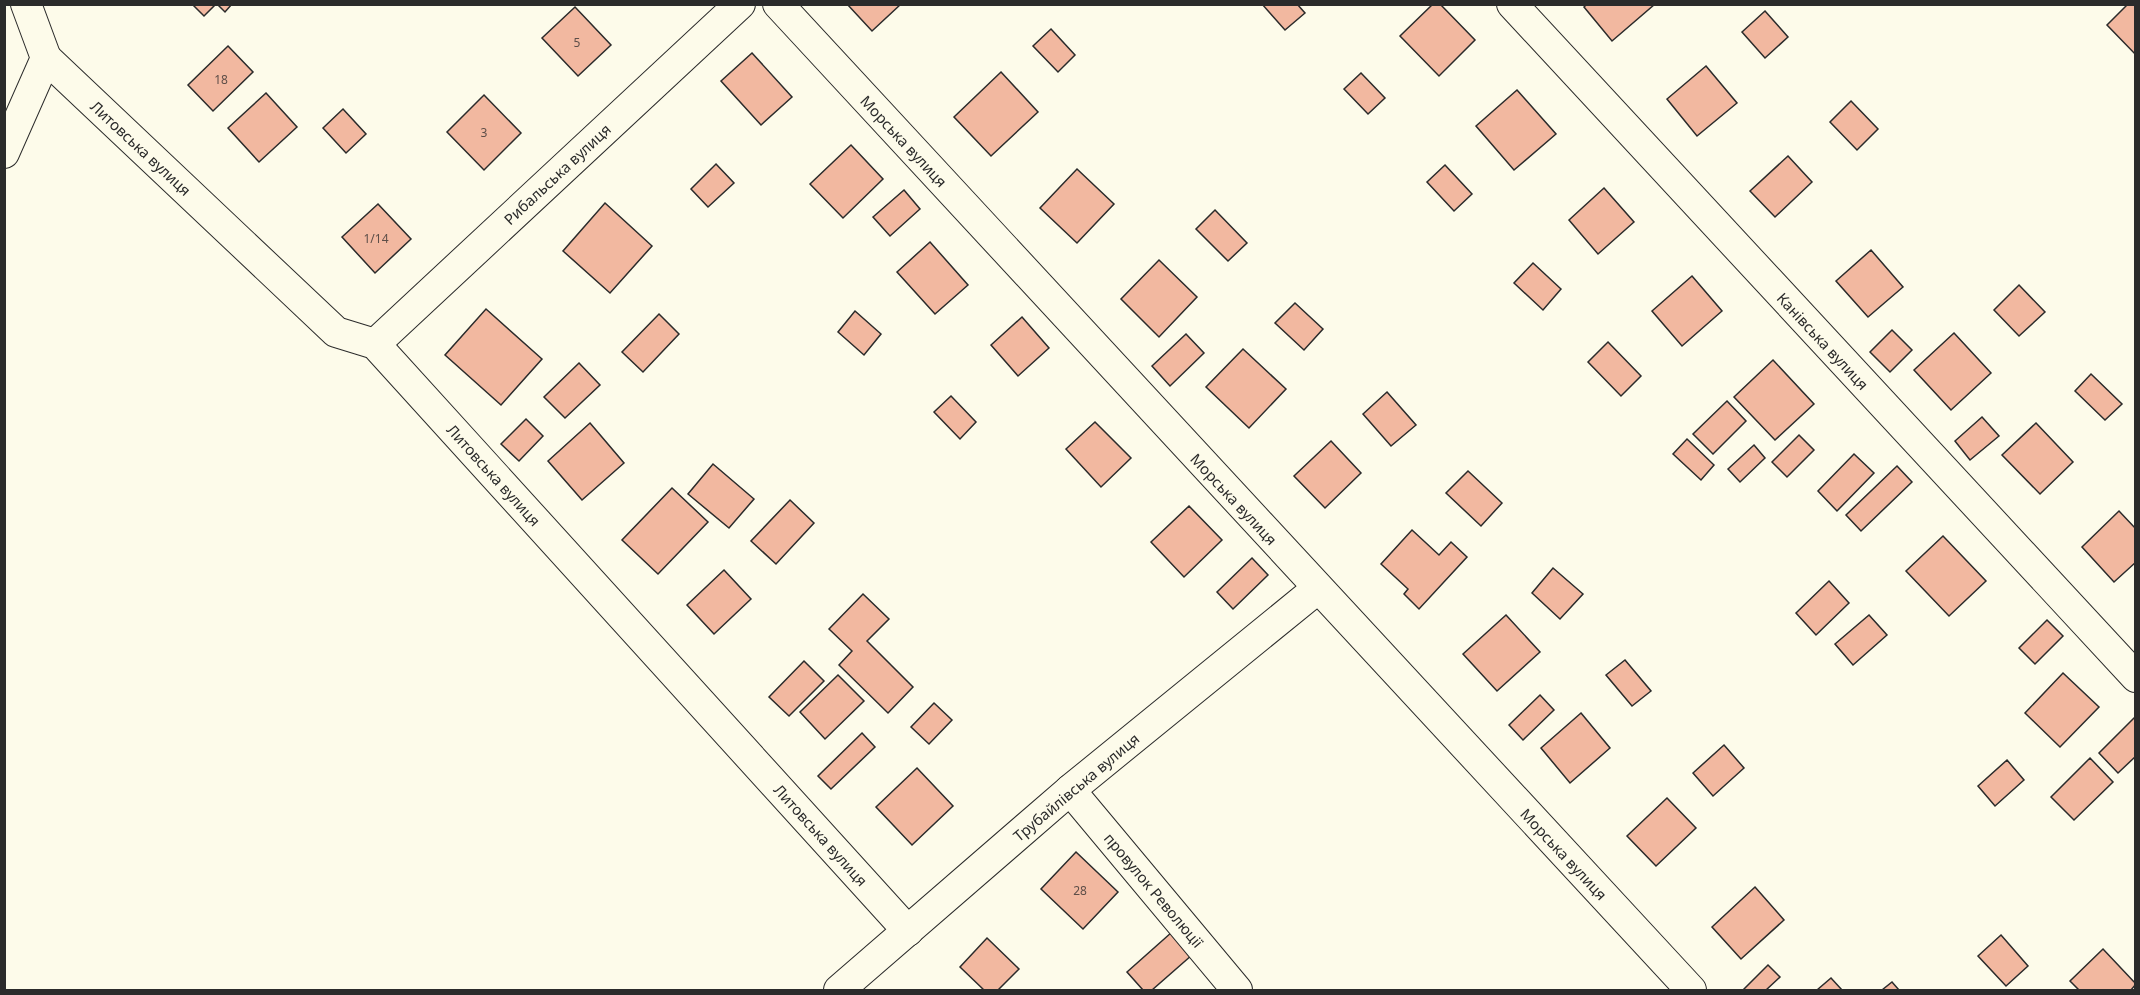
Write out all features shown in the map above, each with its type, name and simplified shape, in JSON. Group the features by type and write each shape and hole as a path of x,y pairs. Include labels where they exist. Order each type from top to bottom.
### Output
{"street":[{"path":"4,153 46,58 26,4"},
{"name":"Рибальська вулиця","path":"375,344 740,4"},
{"name":"Морська вулиця","path":"778,4 1317,589 1691,990"},
{"name":"Канівська вулиця","path":"1512,4 2136,677"},
{"name":"Литовська вулиця","path":"46,58 336,332 375,344 908,931"},
{"name":"Трубайлівська вулиця","path":"839,990 1070,790 1317,589"},
{"name":"провулок Революції","path":"1070,790 1237,990"}],"building":[{"path":"192,4 216,4 204,16"},
{"path":"217,4 232,4 225,12"},
{"path":"847,4 901,4 872,31"},
{"path":"1262,4 1297,4 1305,13 1285,30"},
{"path":"1433,4 1440,4 1475,40 1439,76 1400,36"},
{"path":"1587,4 1655,4 1612,41 1584,7"},
{"path":"2128,4 2136,4 2136,55 2107,25"},
{"path":"575,7 611,45 578,76 542,38"},
{"path":"1765,11 1788,37 1765,58 1742,32"},
{"path":"1051,29 1075,55 1058,72 1033,46"},
{"path":"228,46 253,72 213,111 188,85"},
{"path":"752,53 792,97 761,125 721,81"},
{"path":"1706,66 1737,103 1697,136 1667,99"},
{"path":"1001,72 1038,112 991,156 954,117"},
{"path":"1361,73 1385,98 1368,114 1344,89"},
{"path":"1517,90 1556,134 1514,170 1476,126"},
{"path":"266,93 297,127 259,162 228,128"},
{"path":"484,95 521,133 484,170 447,132"},
{"path":"1851,101 1878,129 1857,150 1830,122"},
{"path":"343,109 366,134 346,153 323,128"},
{"path":"851,145 883,179 843,218 810,184"},
{"path":"1788,156 1812,182 1775,217 1750,191"},
{"path":"716,164 734,183 708,207 691,189"},
{"path":"1445,165 1472,194 1454,211 1427,182"},
{"path":"1077,169 1114,204 1077,243 1040,208"},
{"path":"1604,188 1634,222 1598,254 1569,220"},
{"path":"904,190 920,209 890,236 873,217"},
{"path":"605,203 652,246 610,293 563,251"},
{"path":"378,204 411,239 375,273 342,237"},
{"path":"1215,210 1247,243 1228,261 1196,229"},
{"path":"930,242 968,285 935,314 897,272"},
{"path":"1871,250 1903,287 1868,317 1836,281"},
{"path":"1159,260 1197,297 1159,337 1121,299"},
{"path":"1533,263 1561,289 1543,310 1514,283"},
{"path":"1692,276 1722,311 1682,346 1652,311"},
{"path":"2019,285 2045,312 2019,336 1994,310"},
{"path":"1295,303 1323,329 1304,350 1275,323"},
{"path":"486,309 542,359 501,405 445,355"},
{"path":"855,311 881,334 864,355 838,332"},
{"path":"659,314 679,334 643,372 622,352"},
{"path":"1022,317 1049,348 1018,376 991,345"},
{"path":"1892,330 1912,350 1890,372 1870,352"},
{"path":"1954,333 1991,373 1951,410 1914,370"},
{"path":"1186,334 1204,353 1170,386 1152,366"},
{"path":"1608,342 1641,376 1621,396 1588,362"},
{"path":"1243,349 1286,389 1249,428 1206,387"},
{"path":"1773,360 1814,404 1775,440 1734,397"},
{"path":"579,363 600,385 565,418 544,397"},
{"path":"2091,374 2122,404 2105,420 2075,391"},
{"path":"1387,392 1416,425 1391,446 1363,414"},
{"path":"951,396 976,422 960,439 934,412"},
{"path":"1727,401 1746,421 1713,454 1693,434"},
{"path":"1982,417 1999,436 1970,460 1955,441"},
{"path":"526,419 543,436 519,461 501,444"},
{"path":"1095,422 1131,458 1101,487 1066,449"},
{"path":"590,423 624,463 582,500 548,461"},
{"path":"2036,423 2073,462 2040,494 2002,455"},
{"path":"1799,435 1814,450 1787,477 1772,462"},
{"path":"1687,439 1714,465 1701,480 1673,454"},
{"path":"1331,441 1361,473 1325,508 1294,476"},
{"path":"1754,445 1765,458 1740,482 1728,469"},
{"path":"1854,454 1874,473 1837,511 1818,491"},
{"path":"713,464 754,499 729,528 688,494"},
{"path":"1897,466 1912,482 1861,531 1846,515"},
{"path":"1468,471 1502,503 1481,526 1446,493"},
{"path":"672,488 708,522 658,574 622,540"},
{"path":"790,500 814,523 776,564 751,541"},
{"path":"1189,506 1222,540 1184,577 1151,542"},
{"path":"2119,511 2136,529 2136,562 2114,582 2082,547"},
{"path":"1412,530 1439,555 1451,542 1467,557 1419,609 1404,594 1408,589 1381,564"},
{"path":"1943,536 1986,581 1949,616 1906,571"},
{"path":"1252,558 1268,575 1233,609 1217,592"},
{"path":"1553,568 1583,594 1560,619 1532,593"},
{"path":"724,570 751,599 714,634 687,605"},
{"path":"1829,581 1849,603 1816,635 1796,613"},
{"path":"863,594 889,619 867,641 913,687 888,713 839,665 852,651 829,629"},
{"path":"1506,615 1540,652 1497,691 1463,654"},
{"path":"1869,615 1887,635 1853,665 1835,644"},
{"path":"2047,620 2063,636 2035,664 2019,648"},
{"path":"1625,660 1651,691 1632,706 1606,675"},
{"path":"804,661 824,681 789,716 769,697"},
{"path":"2063,673 2099,707 2060,747 2025,713"},
{"path":"838,675 864,701 825,739 800,712"},
{"path":"1540,695 1554,710 1523,740 1509,725"},
{"path":"934,703 952,720 929,744 911,727"},
{"path":"1581,713 1610,748 1570,783 1541,748"},
{"path":"2136,716 2136,756 2118,773 2099,753"},
{"path":"862,733 875,747 831,789 818,776"},
{"path":"1724,745 1744,768 1713,796 1693,773"},
{"path":"2090,758 2113,782 2074,820 2051,797"},
{"path":"2007,760 2024,780 1995,806 1978,786"},
{"path":"917,768 953,806 912,845 876,807"},
{"path":"1667,798 1696,828 1656,866 1627,836"},
{"path":"1076,852 1118,892 1083,929 1041,889"},
{"path":"1755,887 1784,920 1741,959 1712,927"},
{"path":"1172,932 1192,955 1152,990 1143,990 1127,972"},
{"path":"2001,935 2028,966 2006,986 1978,956"},
{"path":"987,938 1019,969 998,990 984,990 960,967"},
{"path":"2103,949 2136,984 2131,990 2079,990 2070,981"},
{"path":"1768,965 1780,977 1766,990 1743,990"},
{"path":"1831,978 1842,990 1817,990"},
{"path":"1892,982 1899,990 1882,990"}]}
